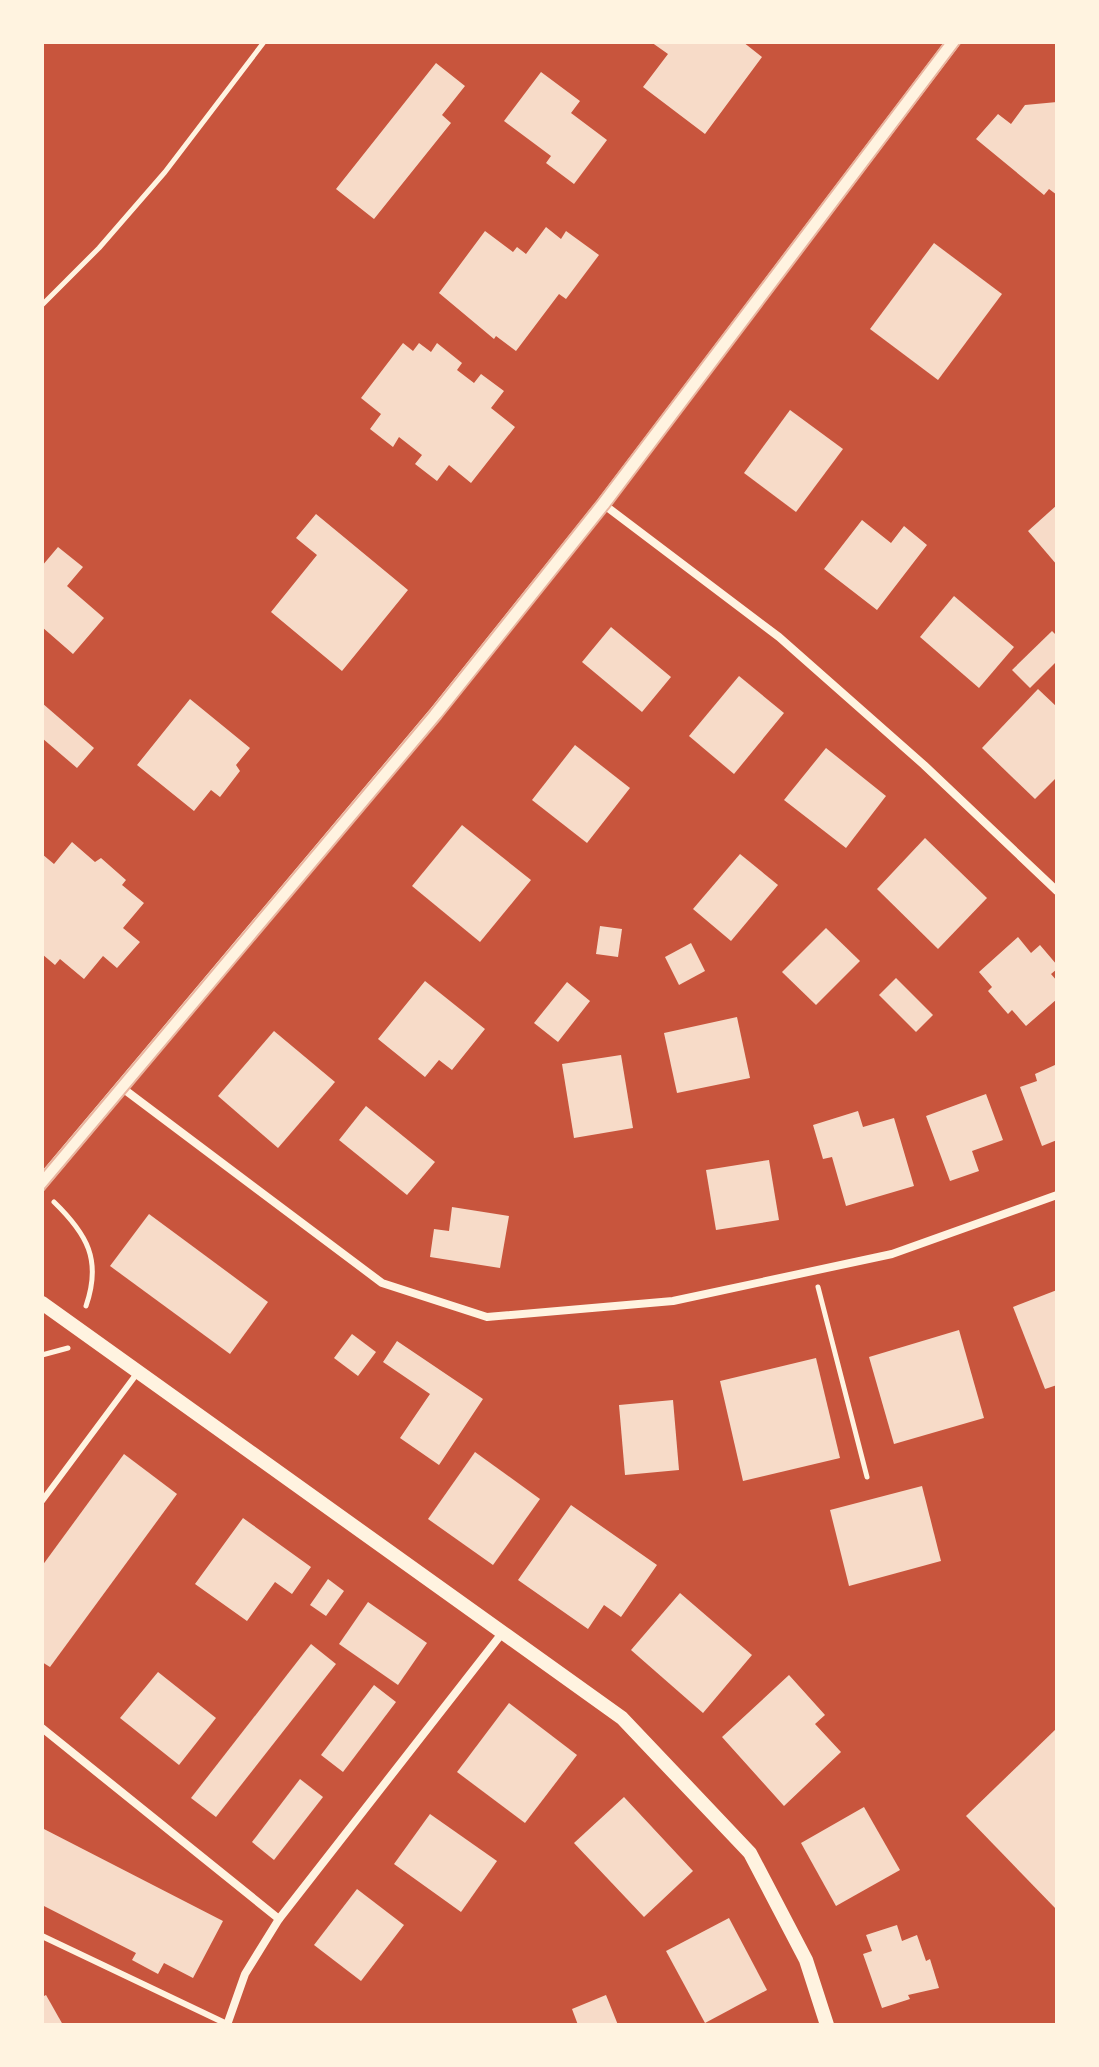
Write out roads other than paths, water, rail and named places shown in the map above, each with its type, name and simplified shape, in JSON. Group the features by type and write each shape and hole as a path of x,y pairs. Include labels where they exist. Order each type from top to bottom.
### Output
{"street":[{"path":"42,1182 435,714 603,504 953,42"},
{"path":"603,504 779,637 924,765 1057,891"},
{"path":"121,1087 382,1283 487,1317 673,1301 892,1254 1057,1195"},
{"path":"42,1303 622,1718 750,1853 806,1960 827,2025"},
{"path":"227,2024 245,1974 279,1919 504,1631"},
{"path":"42,1728 279,1919"}],"lane":[{"path":"42,1501 138,1372"},
{"path":"42,1936 227,2024"}],"tram line":[{"path":"42,1173 430,711 598,500 945,42"},
{"path":"42,1192 441,718 609,508 961,42"}]}
